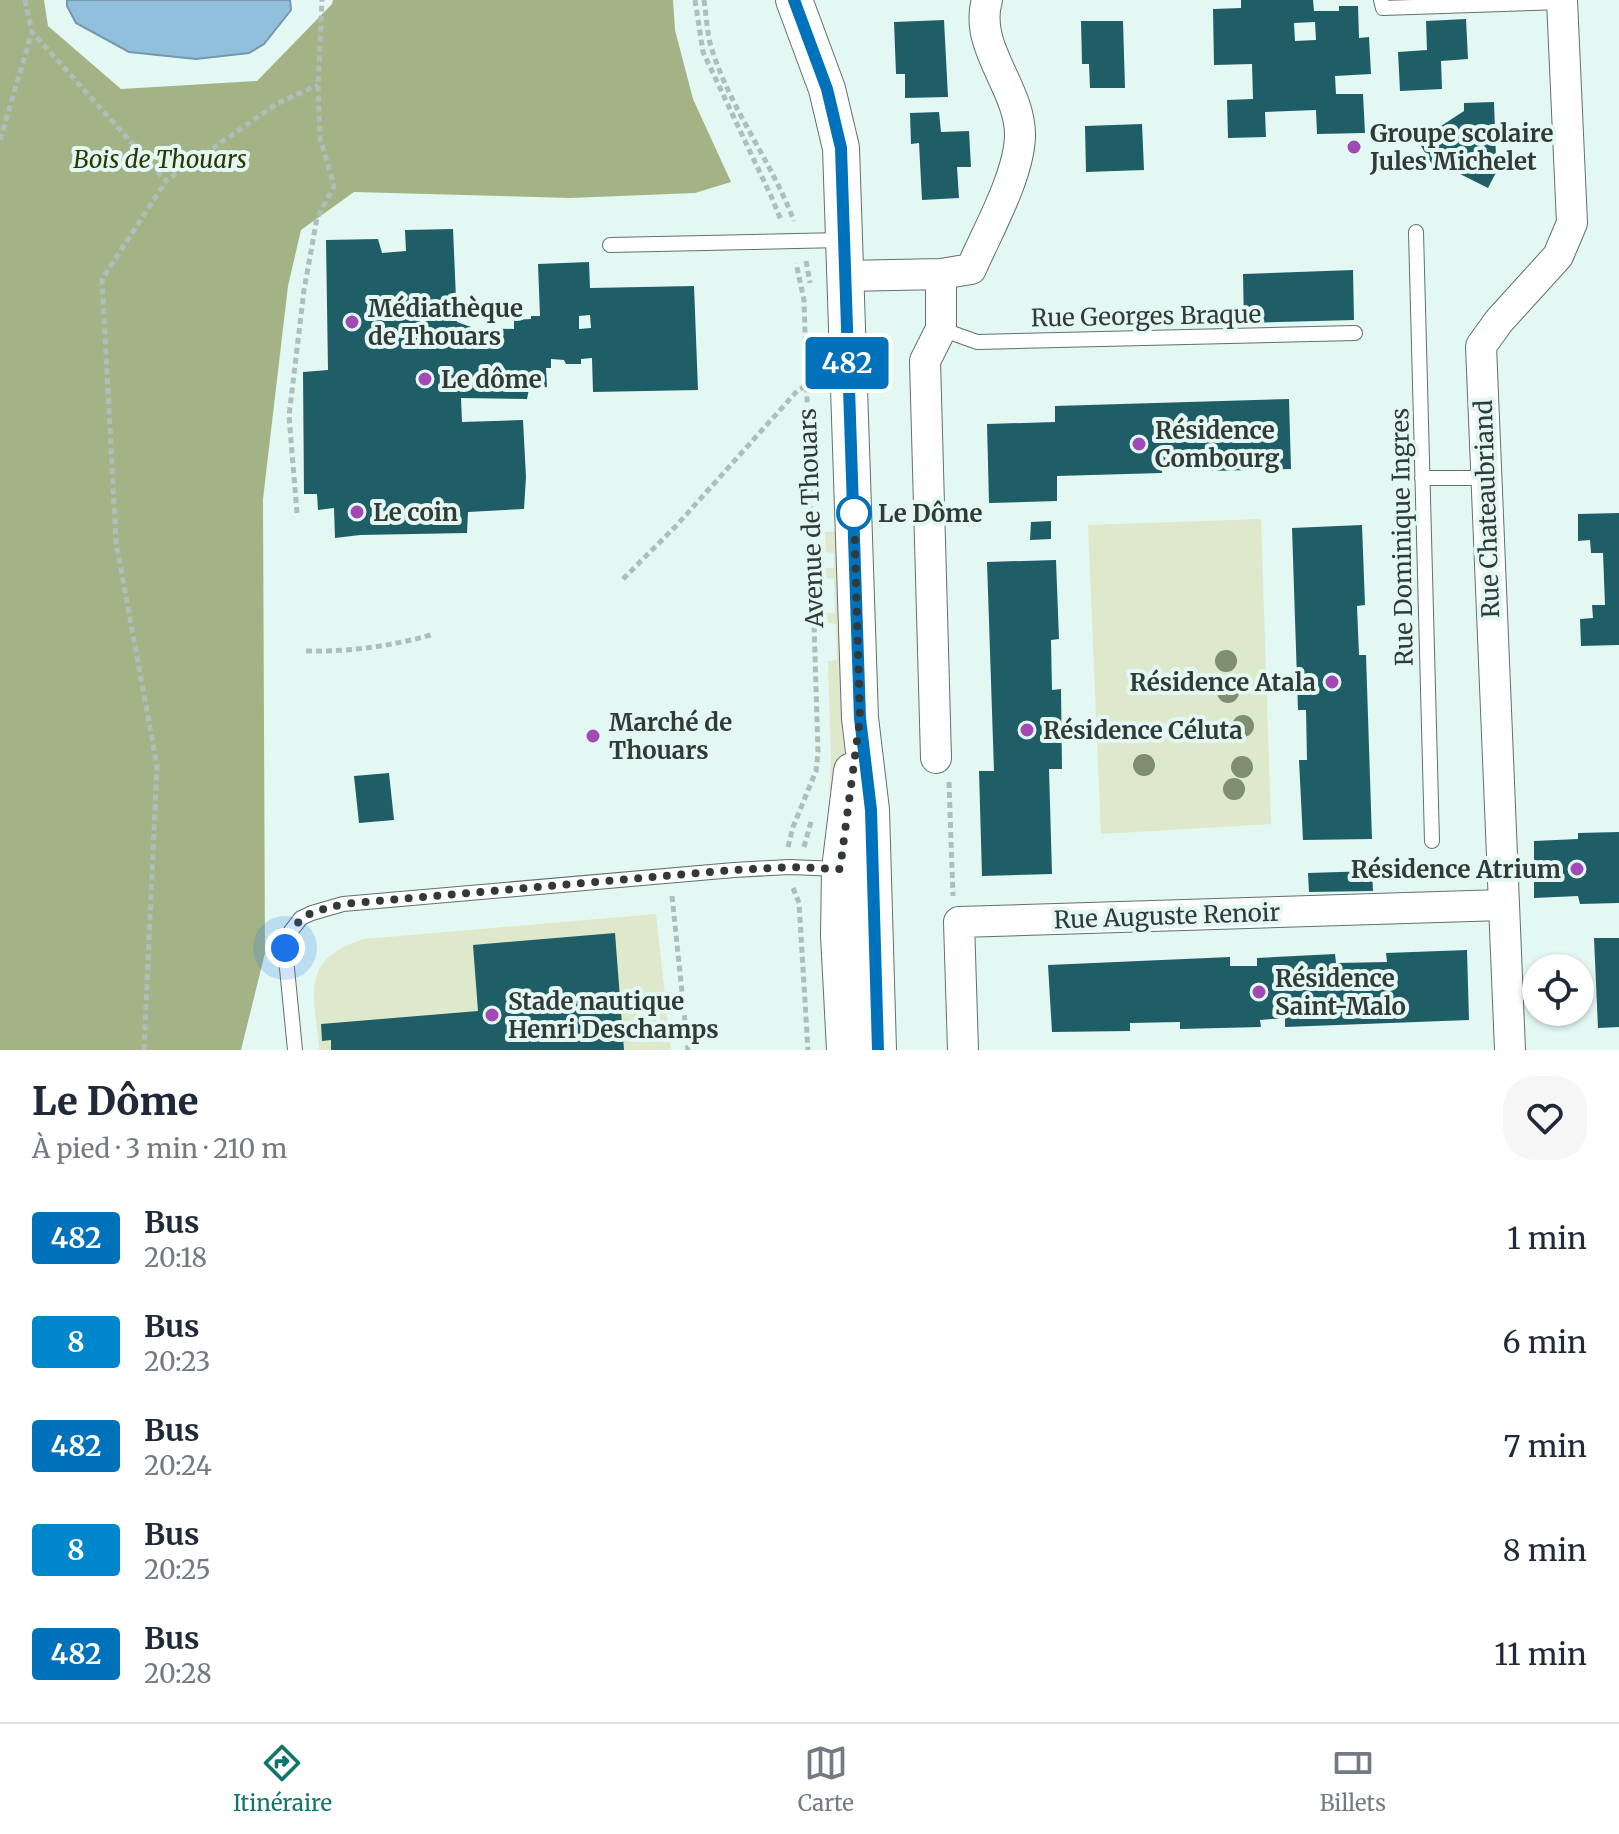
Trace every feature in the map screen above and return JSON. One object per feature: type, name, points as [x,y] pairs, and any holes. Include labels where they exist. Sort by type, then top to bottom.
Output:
[{"type":"street","name":"Avenue de Thouars","points":[[794,0],[827,89],[841,148],[860,718],[856,869],[878,1050]]},
{"type":"street","points":[[845,276],[941,274],[971,269],[1008,184],[1020,135],[1018,115],[986,35],[987,0]]},
{"type":"street","name":"Rue Chateaubriand","points":[[1510,1050],[1481,346],[1499,321],[1558,256],[1572,223],[1562,1]]},
{"type":"street","points":[[936,758],[925,361],[941,329],[941,274]]},
{"type":"street","name":"Avenue de Thouars","points":[[845,1050],[839,935],[856,869]]},
{"type":"street","name":"Rue Auguste Renoir","points":[[959,922],[1503,905]]},
{"type":"street","points":[[959,922],[963,1050]]},
{"type":"lane","points":[[1381,0],[1383,8],[1562,1]]},
{"type":"lane","name":"Rue Dominique Ingres","points":[[1416,232],[1432,841]]},
{"type":"lane","points":[[610,245],[844,240]]},
{"type":"lane","name":"Rue Georges Braque","points":[[941,329],[977,342],[1355,333]]},
{"type":"lane","points":[[1422,478],[1485,478]]},
{"type":"lane","points":[[295,1050],[285,948],[291,931],[301,918],[312,913],[343,904],[670,875],[796,867],[856,869]]},
{"type":"path","points":[[0,140],[32,32],[25,0]]},
{"type":"path","points":[[297,513],[289,416],[304,290],[317,218],[334,186],[320,138],[318,85],[322,0]]},
{"type":"path","name":"Avenue de Thouars","points":[[695,0],[703,52],[795,242],[804,300],[818,752],[816,771],[788,851],[796,867],[791,883],[799,903],[808,1050]]},
{"type":"path","points":[[704,0],[710,41],[727,88],[784,199],[811,287]]},
{"type":"path","points":[[32,32],[166,181]]},
{"type":"path","points":[[144,1050],[157,766],[116,542],[102,279],[166,181],[278,103],[318,85]]},
{"type":"path","points":[[623,579],[676,526],[798,390],[807,385],[817,385]]},
{"type":"path","points":[[306,651],[334,652],[407,642],[434,634]]},
{"type":"path","points":[[936,758],[948,766],[953,917],[959,922]]},
{"type":"path","points":[[799,903],[804,887],[796,867],[813,813]]},
{"type":"path","points":[[670,875],[688,1050]]},
{"type":"green space","name":"Bois de Thouars","points":[[0,0],[44,0],[48,26],[121,89],[257,81],[333,0],[673,0],[675,30],[693,99],[731,182],[695,193],[570,198],[354,192],[301,230],[288,286],[263,499],[265,953],[241,1050],[0,1050]]},
{"type":"green space","points":[[1261,519],[1271,824],[1101,834],[1088,525]]},
{"type":"green space","points":[[839,531],[846,710],[842,794],[829,791],[828,661],[837,660],[836,624],[828,623],[827,613],[835,613],[834,579],[827,578],[826,568],[834,568],[834,553],[826,552],[825,532]]},
{"type":"green space","name":"Stade nautique Henri Deschamps","points":[[656,914],[671,1050],[319,1050],[315,981],[329,957],[364,939]]},
{"type":"water","points":[[67,0],[290,0],[291,10],[264,44],[249,53],[196,59],[129,52],[76,23]]},
{"type":"building","points":[[1241,0],[1313,0],[1314,11],[1339,11],[1339,6],[1358,6],[1359,38],[1369,37],[1371,74],[1335,76],[1336,94],[1363,94],[1365,133],[1317,134],[1316,110],[1265,112],[1266,137],[1228,138],[1227,100],[1253,99],[1252,64],[1214,65],[1213,9],[1241,8]],"holes":[[[1315,22],[1316,40],[1295,41],[1294,23]]]},
{"type":"building","points":[[1466,19],[1468,59],[1441,61],[1442,89],[1400,91],[1398,52],[1427,50],[1426,21]]},
{"type":"building","points":[[944,20],[948,97],[905,98],[905,74],[896,74],[894,22]]},
{"type":"building","points":[[1081,21],[1123,21],[1125,88],[1090,88],[1089,64],[1082,64]]},
{"type":"building","points":[[1494,102],[1496,158],[1502,161],[1488,188],[1438,163],[1433,166],[1418,141],[1464,111],[1464,103]]},
{"type":"building","points":[[939,112],[941,132],[969,131],[971,167],[957,167],[959,198],[922,200],[919,143],[911,144],[910,113]]},
{"type":"building","points":[[1142,124],[1144,170],[1086,172],[1085,126]]},
{"type":"building","name":"Le dôme","points":[[453,229],[457,322],[474,328],[514,329],[514,320],[540,316],[538,264],[589,262],[590,288],[694,286],[698,390],[593,392],[592,358],[581,359],[581,364],[566,364],[564,360],[551,359],[551,368],[546,368],[547,387],[529,389],[527,399],[461,398],[462,422],[523,420],[524,509],[468,512],[467,533],[335,538],[334,508],[318,510],[317,494],[304,494],[303,372],[328,370],[326,240],[378,239],[382,253],[406,251],[405,230]],"holes":[[[590,315],[591,328],[579,329],[579,316]]]},
{"type":"building","points":[[1353,270],[1354,320],[1244,323],[1243,274]]},
{"type":"building","name":"Résidence Combourg","points":[[1289,399],[1291,469],[1212,471],[1212,464],[1162,466],[1162,473],[1057,476],[1057,501],[989,503],[987,424],[1055,422],[1055,406]]},
{"type":"building","points":[[1619,513],[1619,645],[1581,646],[1580,619],[1593,618],[1592,605],[1605,605],[1603,553],[1591,553],[1590,540],[1578,541],[1578,514]]},
{"type":"building","points":[[1051,521],[1051,539],[1030,540],[1031,522]]},
{"type":"building","name":"Résidence Atala","points":[[1362,525],[1365,605],[1357,606],[1359,655],[1366,655],[1372,839],[1303,840],[1299,760],[1307,760],[1306,710],[1298,710],[1292,528]]},
{"type":"building","name":"Résidence Céluta","points":[[1056,560],[1059,639],[1051,640],[1052,690],[1061,689],[1062,769],[1049,769],[1052,874],[982,876],[979,771],[994,771],[987,562]]},
{"type":"building","points":[[389,773],[394,820],[359,823],[354,776]]},
{"type":"building","name":"Résidence Atrium","points":[[1619,832],[1619,903],[1580,904],[1578,896],[1534,898],[1534,841],[1578,839],[1578,833]]},
{"type":"building","points":[[1372,871],[1373,891],[1309,892],[1308,873]]},
{"type":"building","points":[[615,933],[624,1050],[331,1050],[331,1040],[322,1041],[321,1024],[478,1011],[473,945]]},
{"type":"building","points":[[1594,938],[1619,938],[1619,1027],[1598,1028]]},
{"type":"building","name":"Résidence Saint-Malo","points":[[1467,950],[1469,1020],[1285,1027],[1285,1018],[1260,1020],[1261,1027],[1180,1029],[1180,1022],[1130,1023],[1130,1031],[1052,1032],[1048,965],[1230,957],[1230,966],[1257,966],[1257,958],[1335,954],[1336,963],[1387,962],[1386,953]]},
{"type":"bus line","name":"482","points":[[794,0],[827,89],[841,148],[860,718],[871,810],[878,1050]]},
{"type":"place","name":"Groupe scolaire Jules Michelet","points":[[1354,147]]},
{"type":"place","name":"Médiathèque de Thouars","points":[[352,322]]},
{"type":"place","name":"Le dôme","points":[[425,379]]},
{"type":"place","name":"Résidence Combourg","points":[[1139,444]]},
{"type":"place","name":"Le coin","points":[[357,512]]},
{"type":"place","name":"Le Dôme","points":[[854,513]]},
{"type":"place","name":"Résidence Atala","points":[[1332,682]]},
{"type":"place","name":"Résidence Céluta","points":[[1027,730]]},
{"type":"place","name":"Marché de Thouars","points":[[593,736]]},
{"type":"place","name":"Résidence Atrium","points":[[1577,869]]},
{"type":"place","name":"Résidence Saint-Malo","points":[[1259,992]]},
{"type":"place","name":"Stade nautique Henri Deschamps","points":[[492,1015]]},
{"type":"route","points":[[285,948],[291,931],[301,918],[343,904],[734,870],[789,867],[840,869],[860,718],[854,513]]}]
